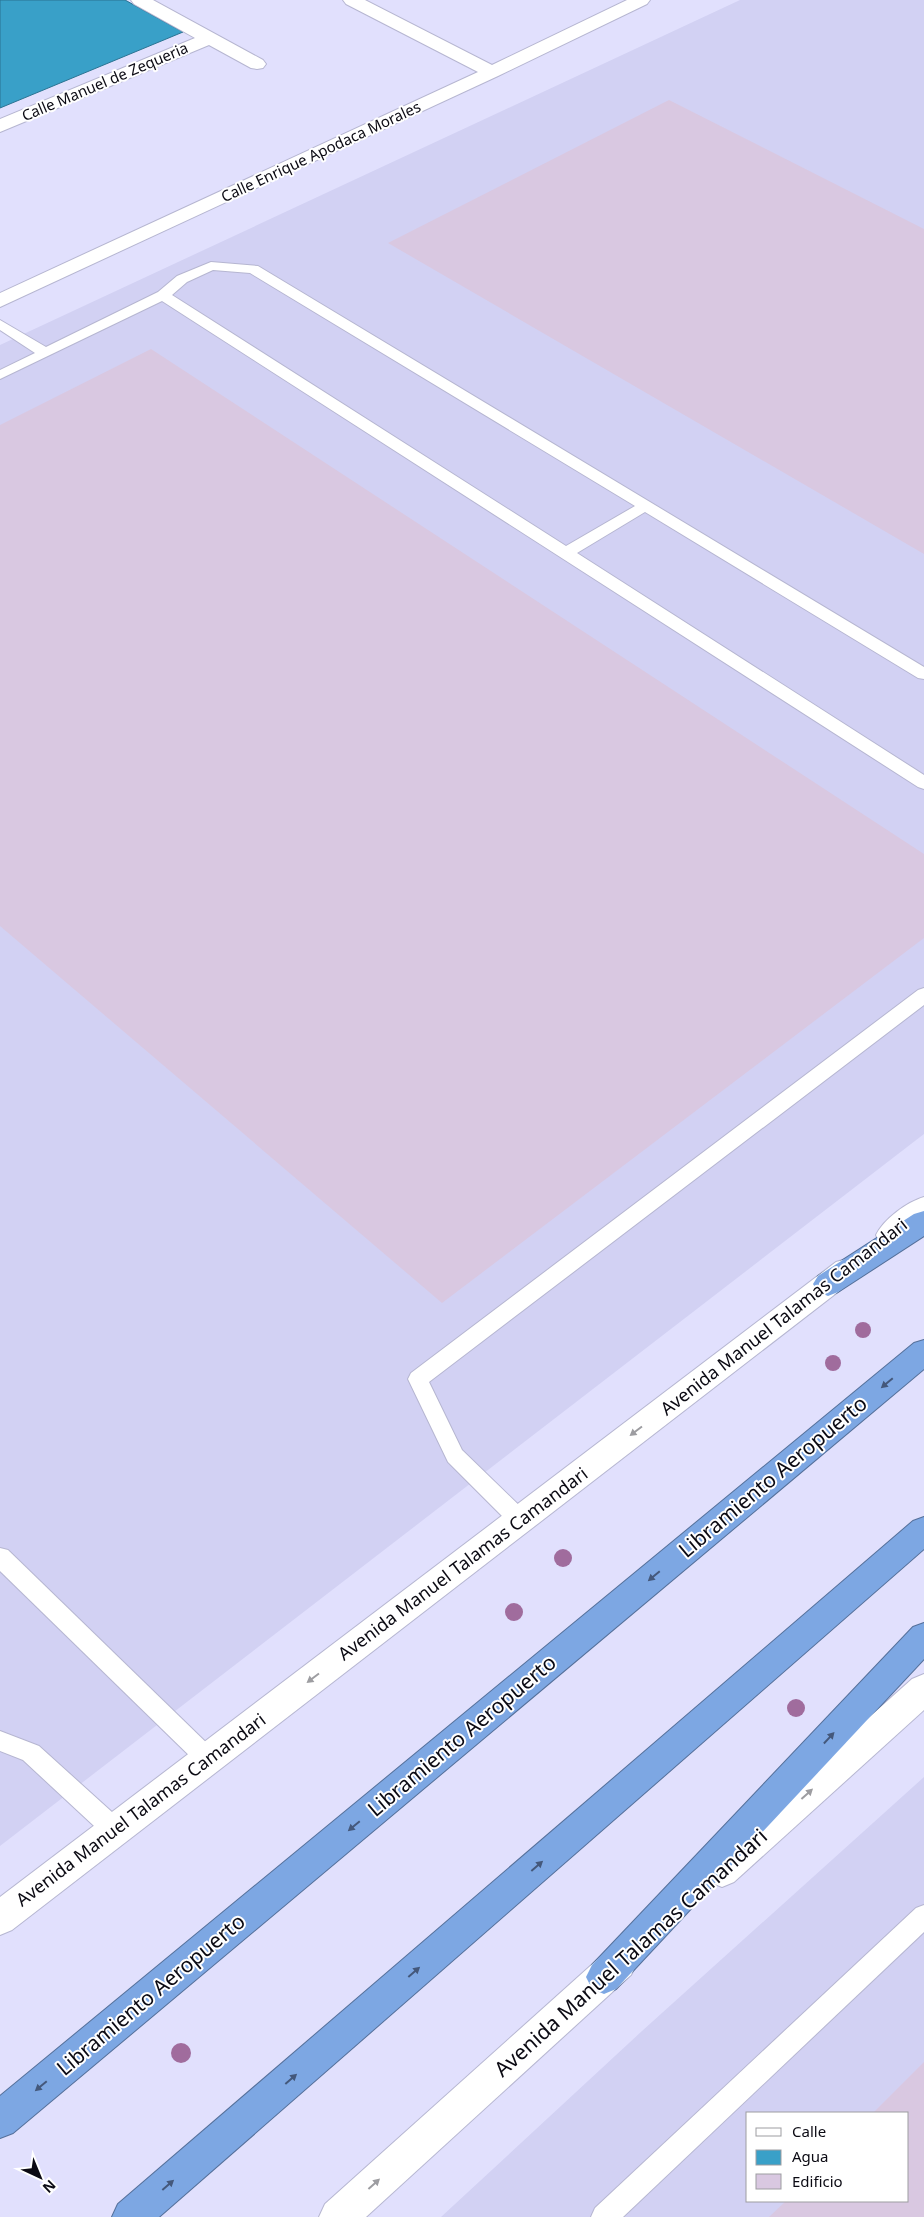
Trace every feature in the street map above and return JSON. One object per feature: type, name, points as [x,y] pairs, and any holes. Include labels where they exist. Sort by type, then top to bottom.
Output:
[{"type":"highway","points":[[828,1284],[924,1222]]},
{"type":"highway","name":"Libramiento Aeropuerto","points":[[0,2120],[924,1352]]},
{"type":"highway","points":[[131,2217],[924,1530]]},
{"type":"highway","points":[[604,1977],[924,1637]]},
{"type":"street","points":[[140,0],[257,64]]},
{"type":"street","points":[[352,0],[492,72]]},
{"type":"street","name":"Calle Enrique Apodaca Morales","points":[[0,301],[492,72],[641,0]]},
{"type":"street","name":"Calle Manuel de Zequeria","points":[[0,126],[210,38]]},
{"type":"street","name":"Avenida Manuel Talamas Camandari","points":[[0,1918],[828,1284],[924,1208]]},
{"type":"street","name":"Avenida Manuel Talamas Camandari","points":[[338,2217],[924,1689]]},
{"type":"lane","points":[[0,375],[163,296],[182,279],[211,266],[253,269],[924,674]]},
{"type":"lane","points":[[163,296],[924,783]]},
{"type":"lane","points":[[0,324],[45,353]]},
{"type":"lane","points":[[566,553],[645,506]]},
{"type":"lane","points":[[520,1520],[455,1456],[418,1379],[924,995]]},
{"type":"lane","points":[[0,1557],[208,1759]]},
{"type":"lane","points":[[0,1741],[31,1753],[116,1830]]},
{"type":"lane","points":[[604,2217],[924,1916]]},
{"type":"shaded area","points":[[740,0],[924,0],[924,1134],[0,1846],[0,345]]},
{"type":"shaded area","points":[[924,1777],[924,2217],[441,2217],[642,2031]]},
{"type":"water","points":[[0,0],[125,0],[183,32],[0,108]]},
{"type":"building","points":[[669,100],[924,229],[924,554],[388,243]]},
{"type":"building","points":[[151,349],[924,854],[924,938],[442,1303],[0,926],[0,425]]},
{"type":"building","points":[[924,2062],[924,2217],[769,2217],[785,2202],[909,2202],[909,2112],[874,2112]]}]
